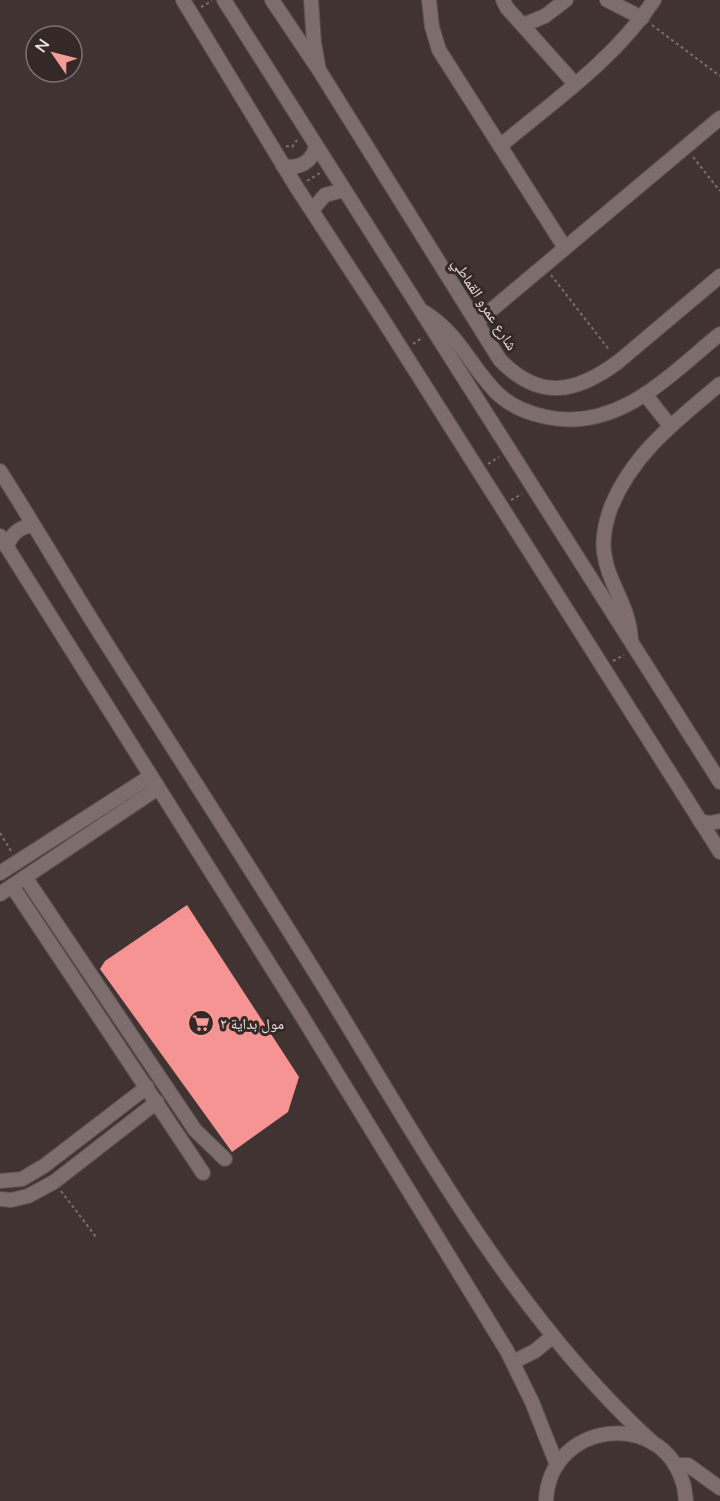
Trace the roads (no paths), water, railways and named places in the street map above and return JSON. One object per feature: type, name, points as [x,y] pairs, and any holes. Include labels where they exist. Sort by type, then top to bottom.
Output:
[{"type":"street","points":[[183,0],[297,188],[404,351],[720,852]]},
{"type":"street","name":"شارع عمرو القماطي","points":[[272,0],[319,70],[500,360],[513,373],[529,383],[547,388],[566,388],[601,375],[720,276]]},
{"type":"street","name":"شارع عمرو القماطي","points":[[311,0],[314,43],[319,70]]},
{"type":"street","points":[[429,0],[432,27],[439,50],[565,248]]},
{"type":"street","points":[[503,0],[507,8],[575,84]]},
{"type":"street","points":[[523,25],[545,16],[566,0]]},
{"type":"street","points":[[606,0],[642,18]]},
{"type":"street","points":[[500,146],[610,53],[642,18],[654,0]]},
{"type":"street","points":[[214,1],[316,146],[720,782]]},
{"type":"street","points":[[477,322],[720,118]]},
{"type":"street","points":[[284,166],[302,165],[312,157],[316,146]]},
{"type":"street","points":[[312,210],[325,195],[344,190]]},
{"type":"street","points":[[420,310],[446,327],[495,391],[522,409],[539,416],[575,420],[611,414],[645,394],[720,334]]},
{"type":"street","points":[[633,645],[627,611],[606,564],[604,530],[614,501],[628,474],[646,450],[670,426],[720,384]]},
{"type":"street","points":[[645,394],[670,426]]},
{"type":"street","points":[[2,480],[33,525],[451,1193],[500,1266],[553,1336],[611,1402],[666,1453],[675,1465],[683,1483],[686,1501]]},
{"type":"street","points":[[33,525],[19,529],[9,540],[3,542],[306,1023],[513,1362],[557,1465]]},
{"type":"street","points":[[0,873],[90,815],[154,782]]},
{"type":"street","points":[[0,894],[99,828],[154,782]]},
{"type":"street","points":[[90,815],[99,828]]},
{"type":"street","points":[[700,821],[710,823],[720,821]]},
{"type":"street","points":[[25,877],[195,1130],[225,1159]]},
{"type":"street","points":[[12,886],[203,1173]]},
{"type":"street","points":[[0,1181],[21,1179],[44,1166],[147,1086]]},
{"type":"street","points":[[0,1199],[11,1200],[28,1196],[54,1182],[157,1102]]},
{"type":"street","points":[[173,1126],[186,1117]]},
{"type":"street","points":[[513,1362],[535,1351],[553,1336]]},
{"type":"street","points":[[546,1501],[549,1481],[557,1465],[571,1448],[590,1437],[611,1432],[633,1434],[653,1443]]},
{"type":"street","points":[[675,1465],[688,1465],[720,1488]]},
{"type":"place","name":"مول بداية ۲","points":[[201,1023]]}]
